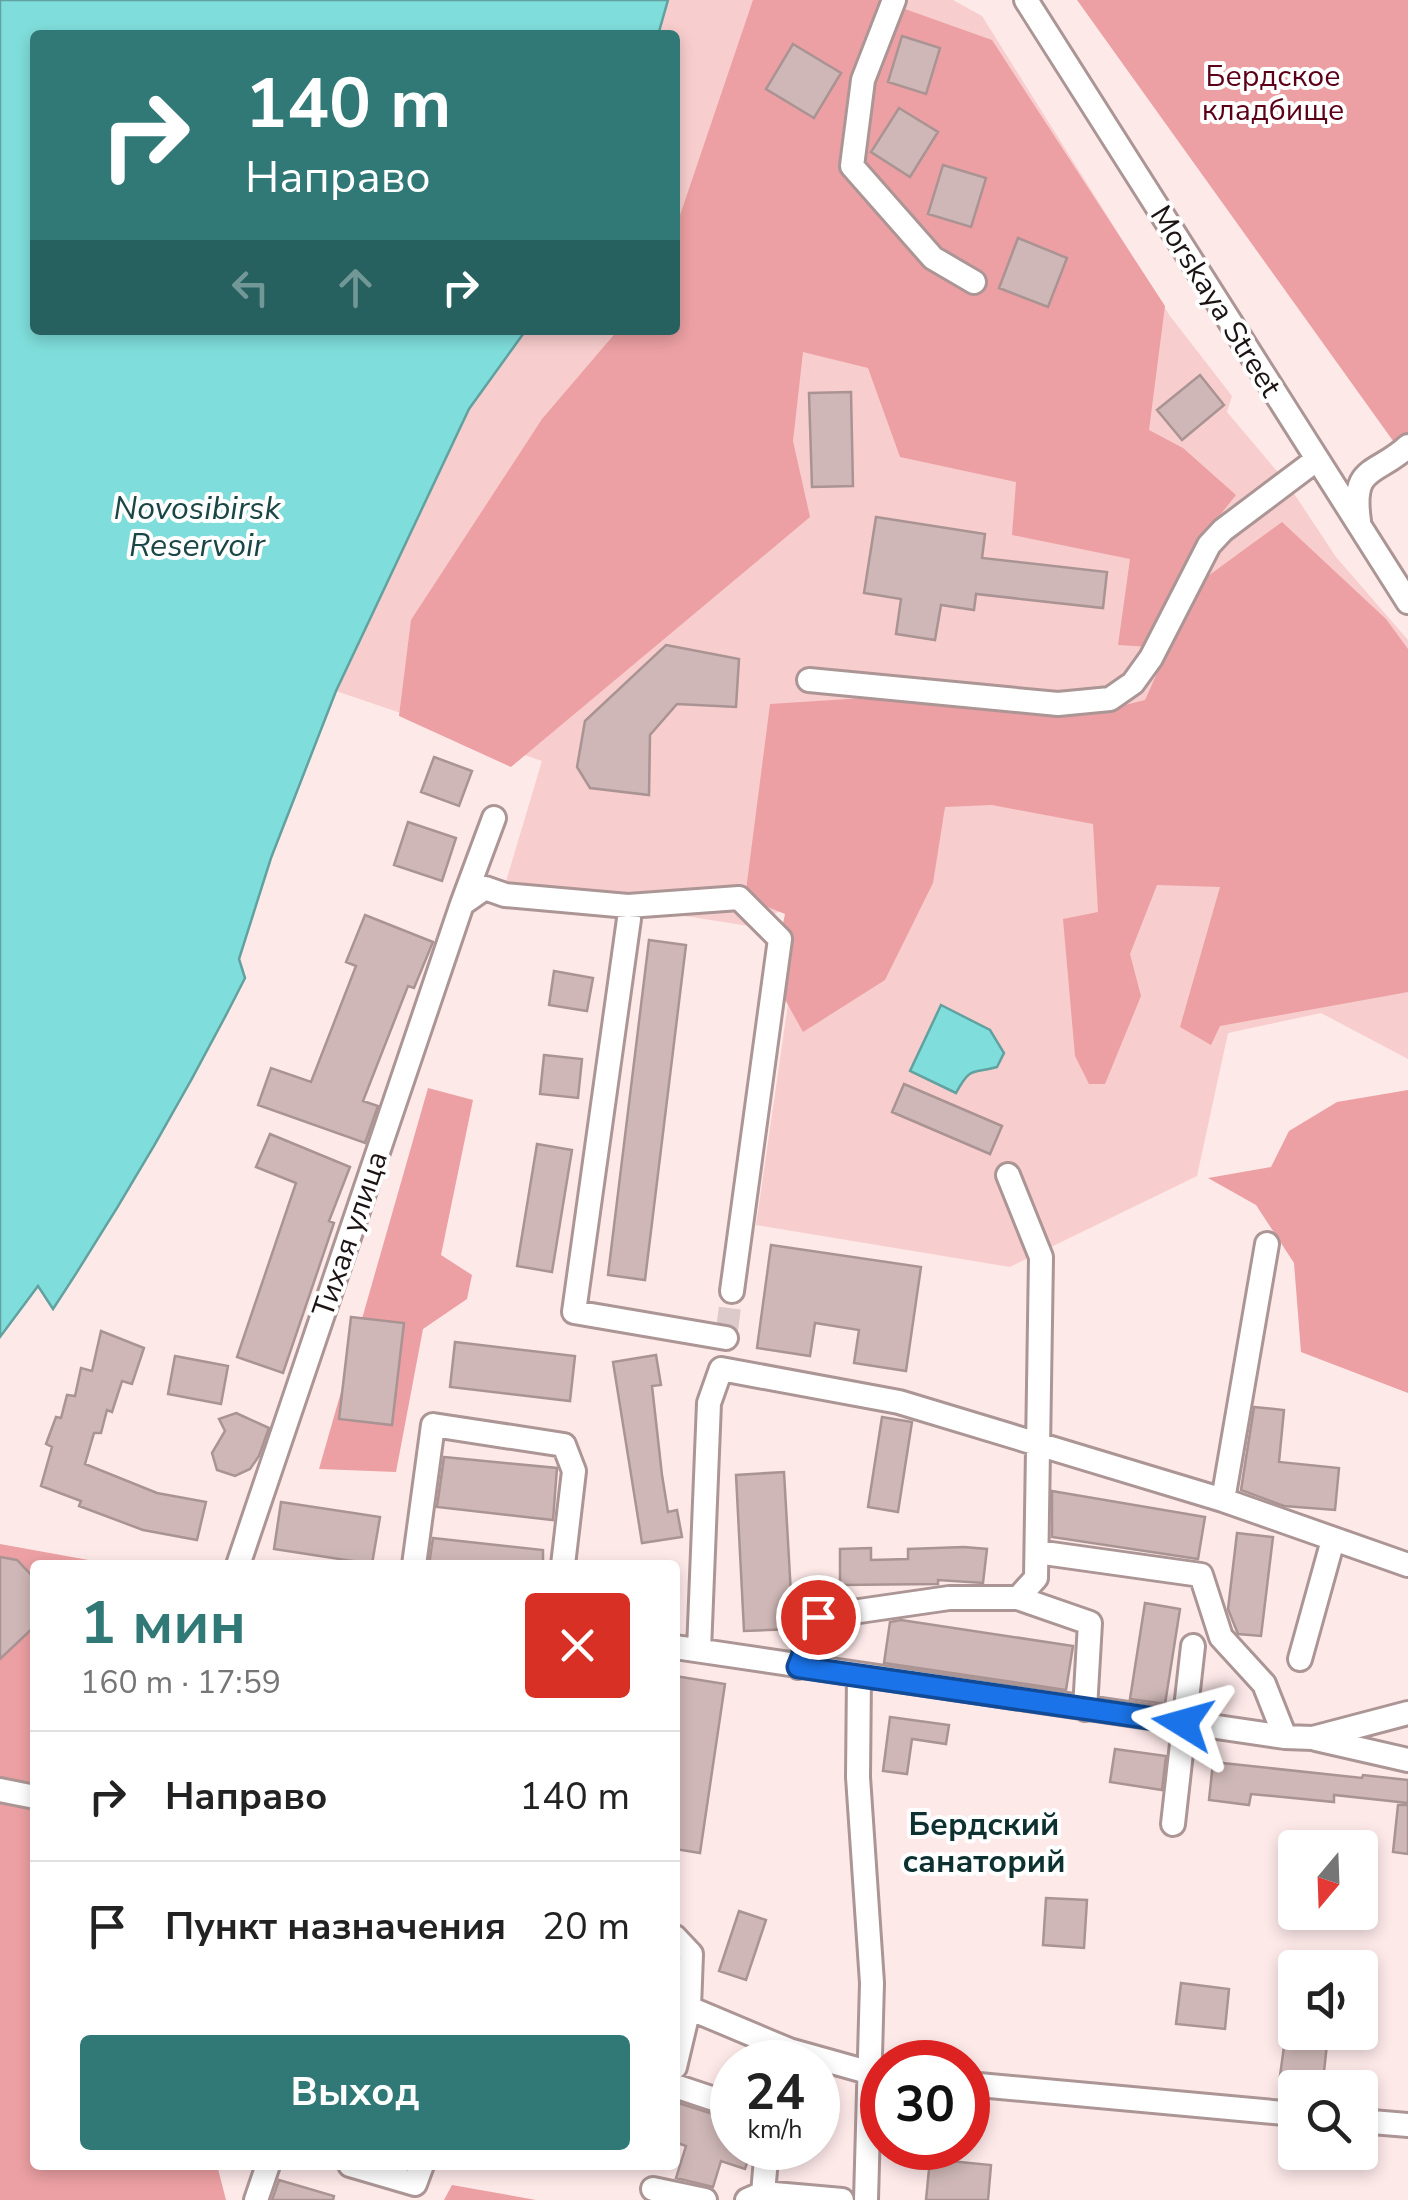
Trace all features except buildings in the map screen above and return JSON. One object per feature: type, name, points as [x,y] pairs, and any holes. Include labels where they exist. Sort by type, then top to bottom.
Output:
[{"type":"street","points":[[894,0],[863,80],[852,166],[933,258],[974,282]]},
{"type":"street","name":"Morskaya Street","points":[[1026,0],[1408,602]]},
{"type":"street","points":[[1360,529],[1355,494],[1369,470],[1408,446]]},
{"type":"street","points":[[809,680],[1058,704],[1110,698],[1134,684],[1151,658],[1209,545],[1223,530],[1316,460]]},
{"type":"street","name":"Тихая улица","points":[[240,1560],[494,818]]},
{"type":"street","points":[[462,904],[485,888],[505,894],[628,906],[739,898],[780,938],[732,1291]]},
{"type":"street","points":[[629,919],[574,1312],[726,1334],[722,1369],[709,1402],[699,1650]]},
{"type":"street","points":[[1008,1174],[1040,1257],[1036,1578],[1018,1598]]},
{"type":"street","points":[[1224,1500],[1267,1244]]},
{"type":"street","points":[[722,1369],[899,1402],[1224,1500],[1408,1565]]},
{"type":"street","points":[[415,1560],[433,1425],[564,1445],[574,1471],[564,1560]]},
{"type":"street","points":[[1300,1660],[1332,1540]]},
{"type":"street","points":[[1037,1552],[1200,1575],[1221,1638],[1264,1684],[1285,1737]]},
{"type":"street","points":[[798,1667],[818,1617],[949,1598],[1018,1598],[1090,1623],[1085,1710]]},
{"type":"street","points":[[1173,1824],[1193,1646]]},
{"type":"street","points":[[680,1647],[1085,1710],[1313,1738],[1408,1760]]},
{"type":"street","points":[[860,1676],[858,1777],[875,2040]]},
{"type":"street","points":[[1313,1738],[1408,1713]]},
{"type":"street","points":[[0,1790],[30,1797]]},
{"type":"street","points":[[680,1942],[692,1954],[689,2008],[680,2046]]},
{"type":"street","points":[[689,2008],[754,2040]]},
{"type":"street","points":[[990,2086],[1278,2112]]},
{"type":"street","points":[[680,2088],[710,2097]]},
{"type":"street","points":[[1378,2122],[1408,2125]]},
{"type":"street","points":[[256,2200],[266,2170]]},
{"type":"street","points":[[367,2170],[415,2184],[420,2170]]},
{"type":"street","points":[[762,2170],[755,2196],[842,2200]]},
{"type":"street","points":[[866,2200],[869,2170]]},
{"type":"street","points":[[653,2189],[705,2200]]},
{"type":"shaded area","points":[[668,0],[953,0],[982,16],[1170,316],[1232,396],[1227,412],[1287,483],[1336,557],[1408,640],[1408,1059],[1321,1013],[1228,1033],[1197,1176],[1010,1267],[756,1225],[803,900],[749,926],[504,888],[542,761],[336,691],[469,409],[522,335],[680,335],[680,30],[659,30]]},
{"type":"green space","points":[[753,0],[894,0],[905,9],[992,40],[1165,306],[1149,430],[1183,448],[1236,495],[1190,553],[1150,647],[1118,645],[1130,559],[1012,535],[1016,482],[900,457],[868,368],[803,352],[793,441],[810,517],[511,767],[399,716],[411,620],[542,419],[614,335],[680,335],[680,215]]},
{"type":"green space","name":"Бердское кладбище","points":[[1077,0],[1408,0],[1408,441],[1401,452]]},
{"type":"green space","points":[[1282,522],[1386,619],[1408,649],[1408,992],[1220,1026],[1211,1045],[1180,1027],[1220,887],[1157,885],[1130,954],[1141,996],[1105,1084],[1089,1084],[1075,1056],[1063,919],[1098,912],[1093,824],[992,805],[945,807],[933,883],[885,980],[803,1032],[772,976],[785,914],[745,898],[770,704],[864,698],[1097,712],[1145,700],[1197,584]]},
{"type":"green space","points":[[428,1088],[473,1100],[441,1255],[472,1275],[467,1299],[423,1329],[396,1472],[319,1469]]},
{"type":"green space","points":[[1408,1090],[1408,1393],[1301,1352],[1294,1263],[1256,1205],[1208,1178],[1271,1167],[1289,1131],[1337,1102]]},
{"type":"green space","points":[[0,1544],[88,1560],[30,1560],[30,2170],[218,2170],[226,2200],[0,2200]]},
{"type":"green space","points":[[452,2185],[536,2200],[444,2200]]},
{"type":"water","name":"Novosibirsk Reservoir","points":[[0,0],[668,0],[659,30],[30,30],[30,335],[522,335],[469,409],[336,691],[271,858],[239,959],[245,978],[223,1021],[154,1146],[53,1309],[38,1286],[0,1337]]},
{"type":"water","points":[[941,1005],[990,1030],[1004,1053],[997,1067],[969,1074],[956,1093],[910,1071]]},
{"type":"tunnel","points":[[727,1330],[732,1291]]},
{"type":"district","name":"Бердский санаторий","points":[[984,1842]]},
{"type":"route","points":[[818,1617],[798,1667],[1183,1723]]}]
